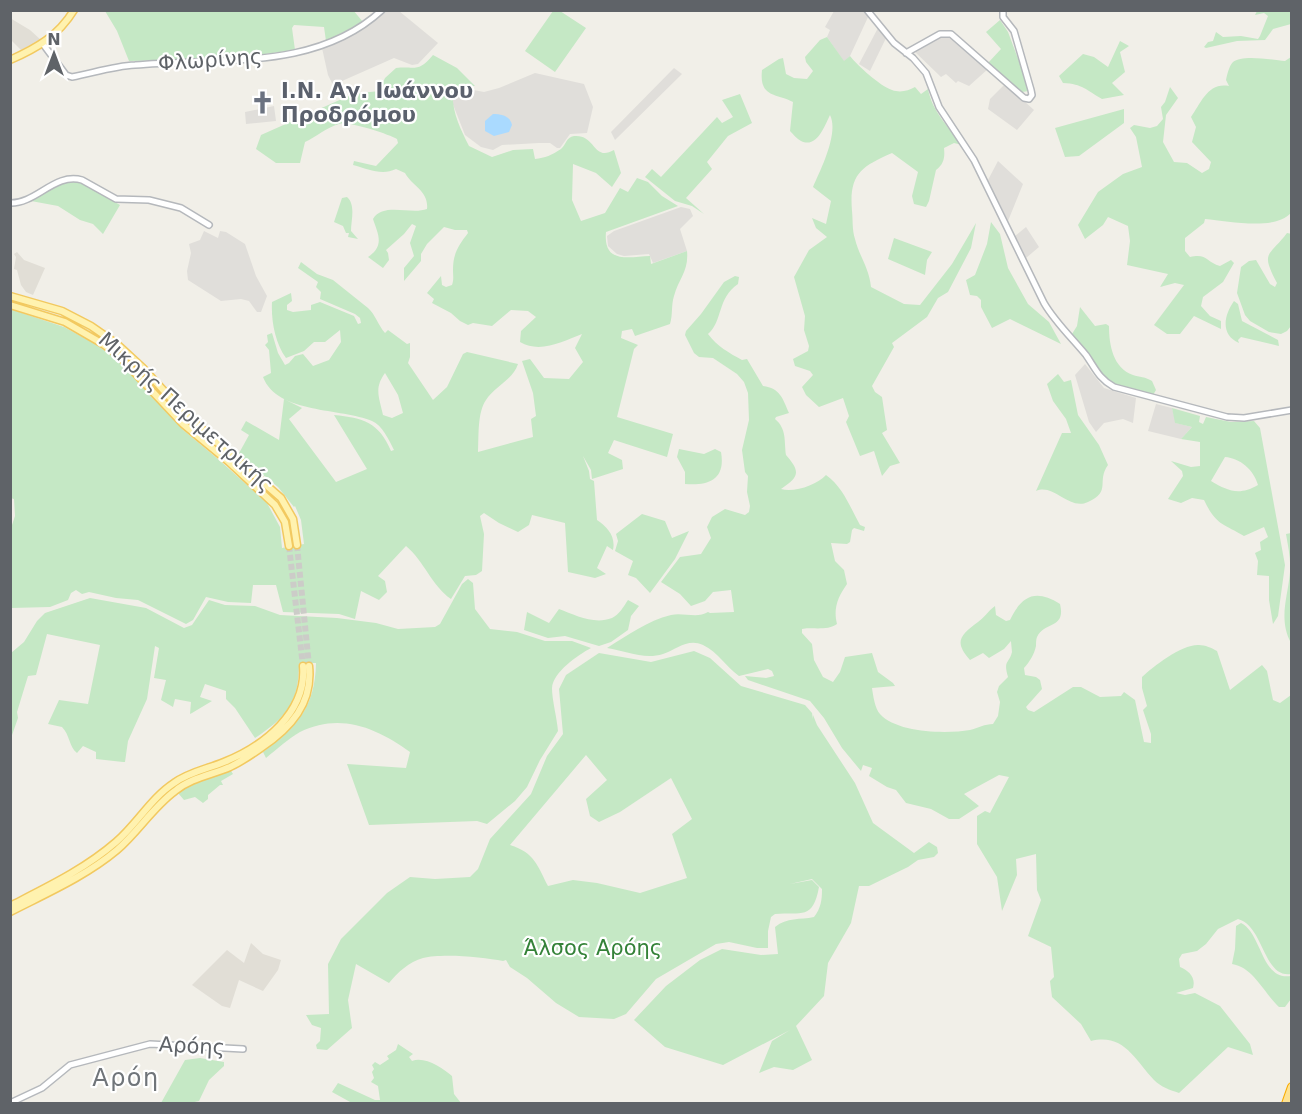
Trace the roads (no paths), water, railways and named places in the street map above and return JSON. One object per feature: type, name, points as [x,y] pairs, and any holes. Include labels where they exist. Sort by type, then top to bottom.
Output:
[{"type":"highway","points":[[1286,1104],[1292,1087]]},
{"type":"main road","points":[[10,60],[43,44],[57,33],[74,10]]},
{"type":"main road","name":"Μικρής Περιμετρικής","points":[[10,296],[62,311],[91,326],[117,344],[188,417],[279,496],[293,519],[297,545]]},
{"type":"main road","name":"Μικρής Περιμετρικής","points":[[10,305],[65,322],[116,354],[183,424],[272,502],[285,522],[289,546]]},
{"type":"main road","points":[[10,906],[62,879],[101,855],[128,831],[173,783],[188,774],[233,758],[276,728],[288,716],[298,700],[306,666],[310,684],[305,701],[296,718],[278,736],[237,763],[183,785],[166,799],[132,836],[103,861],[76,878],[10,912]]},
{"type":"street","name":"Φλωρίνης","points":[[43,44],[66,75],[72,77],[133,65],[233,61],[320,47],[371,20],[382,10]]},
{"type":"street","points":[[867,10],[894,43],[913,58],[926,73],[939,107],[974,160],[1044,303],[1101,378],[1114,387],[1227,417],[1244,418],[1292,410]]},
{"type":"street","points":[[906,53],[940,34],[951,34],[1026,99],[1029,99],[1032,95],[1031,90],[1015,33],[1003,17],[1003,10]]},
{"type":"street","points":[[10,203],[20,203],[52,185],[75,178],[116,199],[149,200],[181,208],[208,225]]},
{"type":"street","name":"Αρόης","points":[[10,1103],[42,1088],[69,1066],[150,1044],[243,1049]]},
{"type":"water","points":[[493,114],[509,119],[512,125],[509,132],[494,136],[485,131],[485,121]]},
{"type":"tunnel","points":[[297,545],[309,666]]},
{"type":"tunnel","points":[[289,546],[303,666]]},
{"type":"place","name":"Ι.Ν. Αγ. Ιωάννου Προδρόμου","points":[[263,103]]},
{"type":"district","name":"Αρόη","points":[[126,1078]]},
{"type":"park label","name":"Άλσος Αρόης","points":[[593,948]]}]
